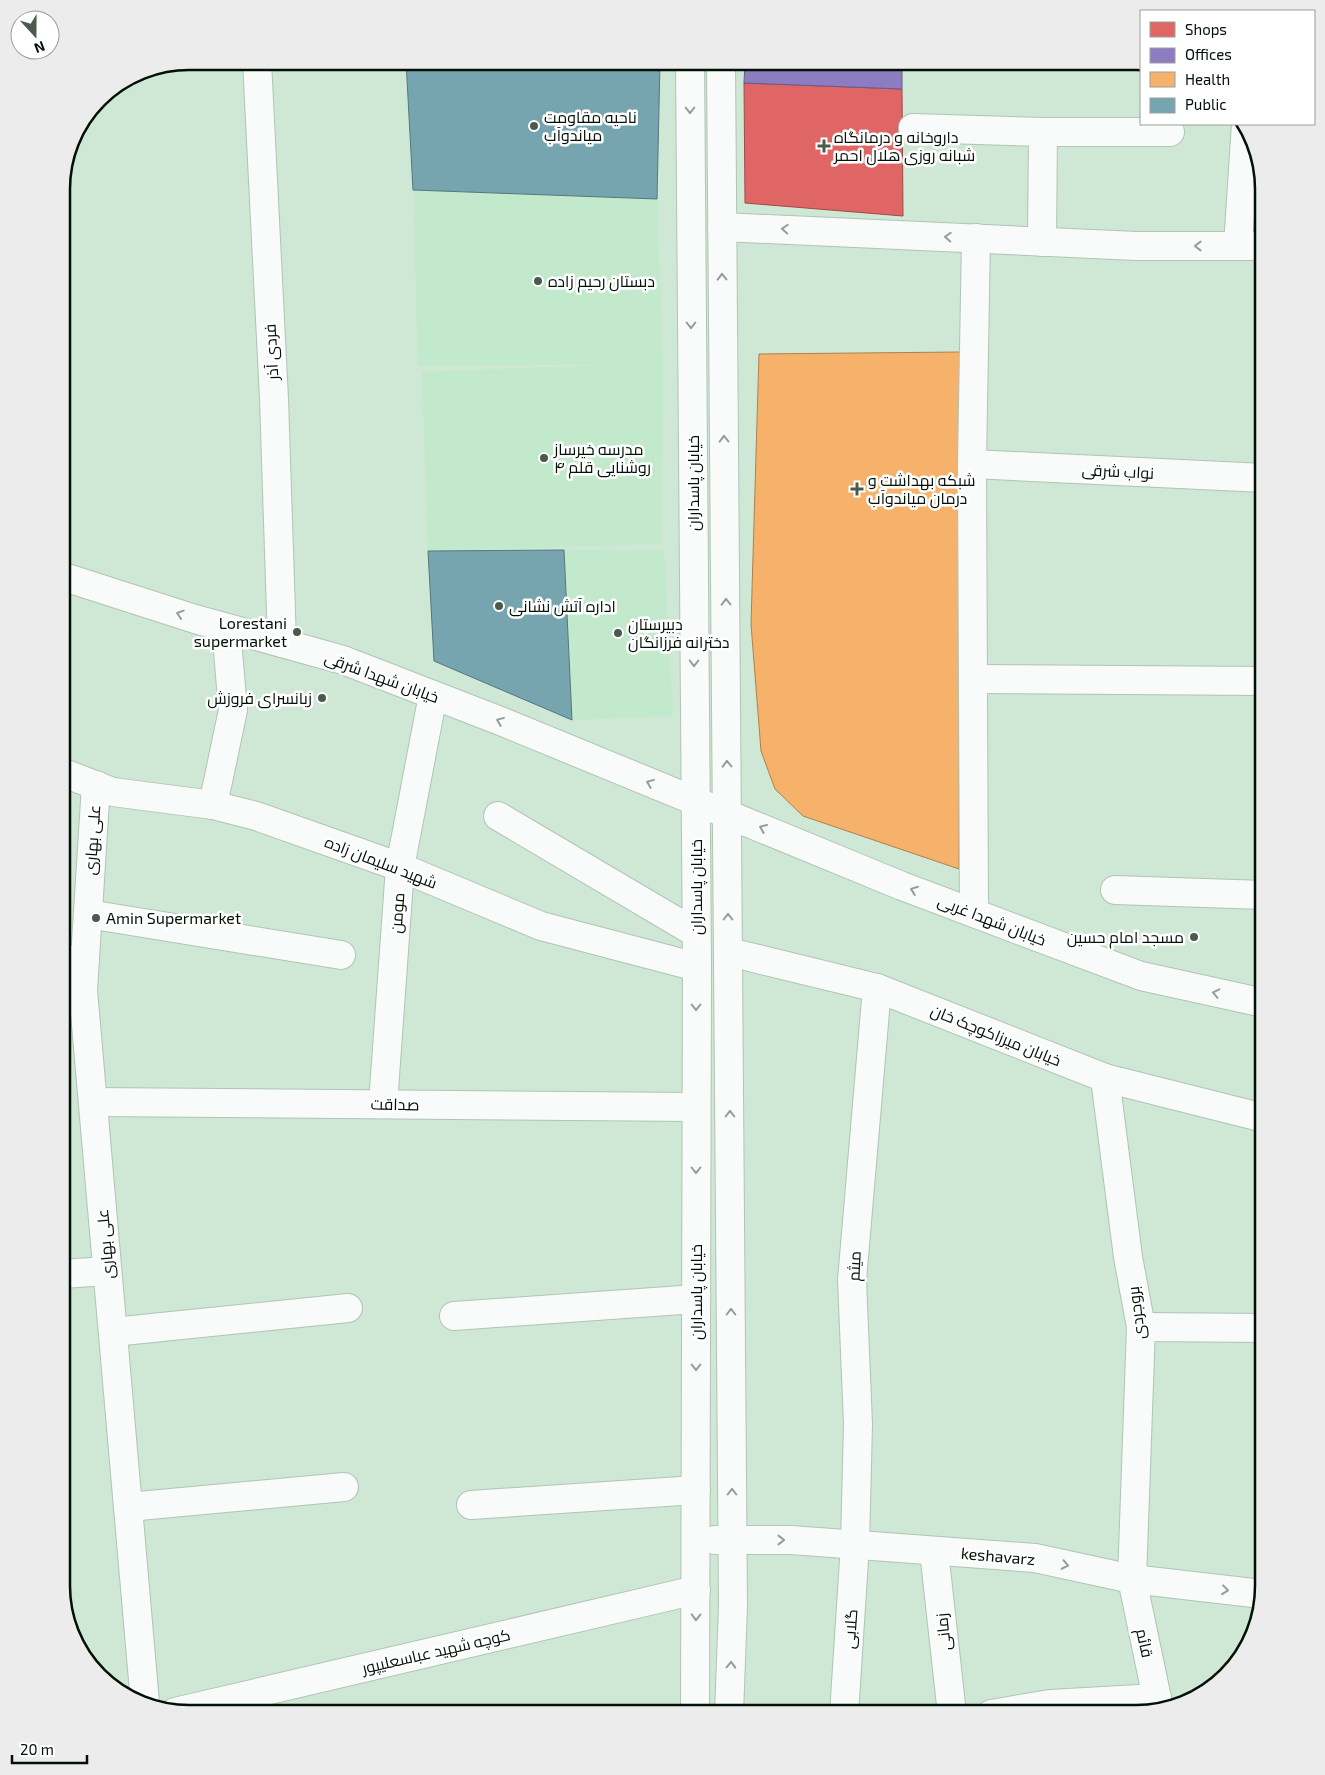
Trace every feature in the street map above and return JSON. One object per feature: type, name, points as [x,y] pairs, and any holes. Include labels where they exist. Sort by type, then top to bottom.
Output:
[{"type":"street","name":"فردی آذر","points":[[257,70],[274,400],[282,643]]},
{"type":"street","name":"خیابان پاسداران","points":[[690,70],[696,933],[695,1705]]},
{"type":"street","name":"خیابان پاسداران","points":[[721,70],[732,1540]]},
{"type":"street","points":[[913,128],[1043,132],[1170,132]]},
{"type":"street","points":[[1042,242],[1043,132]]},
{"type":"street","points":[[722,226],[1136,246],[1251,246],[1247,145]]},
{"type":"street","points":[[974,913],[972,464],[976,238]]},
{"type":"street","name":"نواب شرقی","points":[[972,464],[1255,478]]},
{"type":"street","name":"خیابان شهدا شرقی","points":[[70,579],[226,628],[343,660],[728,813]]},
{"type":"street","points":[[213,805],[233,710],[226,628]]},
{"type":"street","points":[[972,679],[1255,681]]},
{"type":"street","name":"مومن","points":[[383,1104],[400,867],[433,695]]},
{"type":"street","name":"شهید سلیمان زاده","points":[[70,775],[113,792],[213,805],[256,816],[400,867],[540,926],[696,967]]},
{"type":"street","name":"علی بهاری","points":[[96,785],[88,914],[73,960],[83,990],[144,1697]]},
{"type":"street","name":"خیابان شهدا غربی","points":[[728,813],[902,886],[1141,976],[1255,1001]]},
{"type":"street","points":[[498,816],[696,933]]},
{"type":"street","points":[[1115,890],[1255,895]]},
{"type":"street","points":[[88,914],[340,955]]},
{"type":"street","name":"خیابان میرزاکوچک خان","points":[[728,952],[877,988],[1105,1078],[1255,1116]]},
{"type":"street","name":"میثم","points":[[855,1545],[858,1424],[852,1280],[877,988]]},
{"type":"street","name":"بروجردی","points":[[1105,1078],[1128,1257],[1141,1326],[1132,1579]]},
{"type":"street","name":"صداقت","points":[[93,1102],[696,1107]]},
{"type":"street","points":[[70,1273],[107,1271]]},
{"type":"street","points":[[454,1316],[696,1300]]},
{"type":"street","points":[[113,1332],[348,1308]]},
{"type":"street","points":[[1141,1326],[1255,1328]]},
{"type":"street","points":[[128,1507],[344,1487]]},
{"type":"street","points":[[471,1505],[696,1490]]},
{"type":"street","name":"keshavarz","points":[[696,1540],[791,1540],[1035,1558],[1132,1579],[1255,1593]]},
{"type":"street","points":[[729,1705],[733,1606],[732,1540]]},
{"type":"street","name":"گلابی","points":[[845,1705],[855,1545]]},
{"type":"street","name":"زمانی","points":[[934,1551],[951,1705]]},
{"type":"street","name":"قائم","points":[[1132,1579],[1158,1703]]},
{"type":"street","name":"کوچه شهید عباسعلیپور","points":[[205,1705],[696,1590]]},
{"type":"street","points":[[1122,1705],[1158,1703]]},
{"type":"shaded area","points":[[413,190],[657,199],[663,363],[662,544],[428,551],[422,372],[629,364],[418,366]]},
{"type":"shaded area","name":"دبیرستان دخترانه فرزانگان","points":[[564,550],[664,550],[673,716],[572,720]]},
{"type":"building: Shops","name":"داروخانه و درمانگاه شبانه روزی هلال احمر","points":[[744,83],[902,89],[903,216],[745,203]]},
{"type":"building: Offices","points":[[745,70],[902,70],[902,89],[744,83]]},
{"type":"building: Health","name":"شبکه بهداشت و درمان میاندوآب","points":[[960,352],[959,869],[803,816],[775,789],[761,751],[751,624],[759,354]]},
{"type":"building: Public","name":"ناحیه مقاومت میاندوآب","points":[[406,70],[660,70],[657,199],[413,190]]},
{"type":"building: Public","name":"اداره آتش نشانی","points":[[564,550],[572,720],[434,661],[428,551]]},
{"type":"place","name":"ناحیه مقاومت میاندوآب","points":[[534,126]]},
{"type":"place","name":"داروخانه و درمانگاه شبانه روزی هلال احمر","points":[[824,146]]},
{"type":"place","name":"دبستان رحیم زاده","points":[[538,281]]},
{"type":"place","name":"مدرسه خیرساز روشنایی قلم ۴","points":[[544,458]]},
{"type":"place","name":"شبکه بهداشت و درمان میاندوآب","points":[[857,489]]},
{"type":"place","name":"اداره آتش نشانی","points":[[499,606]]},
{"type":"place","name":"Lorestani supermarket","points":[[297,632]]},
{"type":"place","name":"دبیرستان دخترانه فرزانگان","points":[[618,633]]},
{"type":"place","name":"زبانسرای فروزش","points":[[322,698]]},
{"type":"place","name":"Amin Supermarket","points":[[96,918]]},
{"type":"place","name":"مسجد امام حسین","points":[[1194,937]]}]
